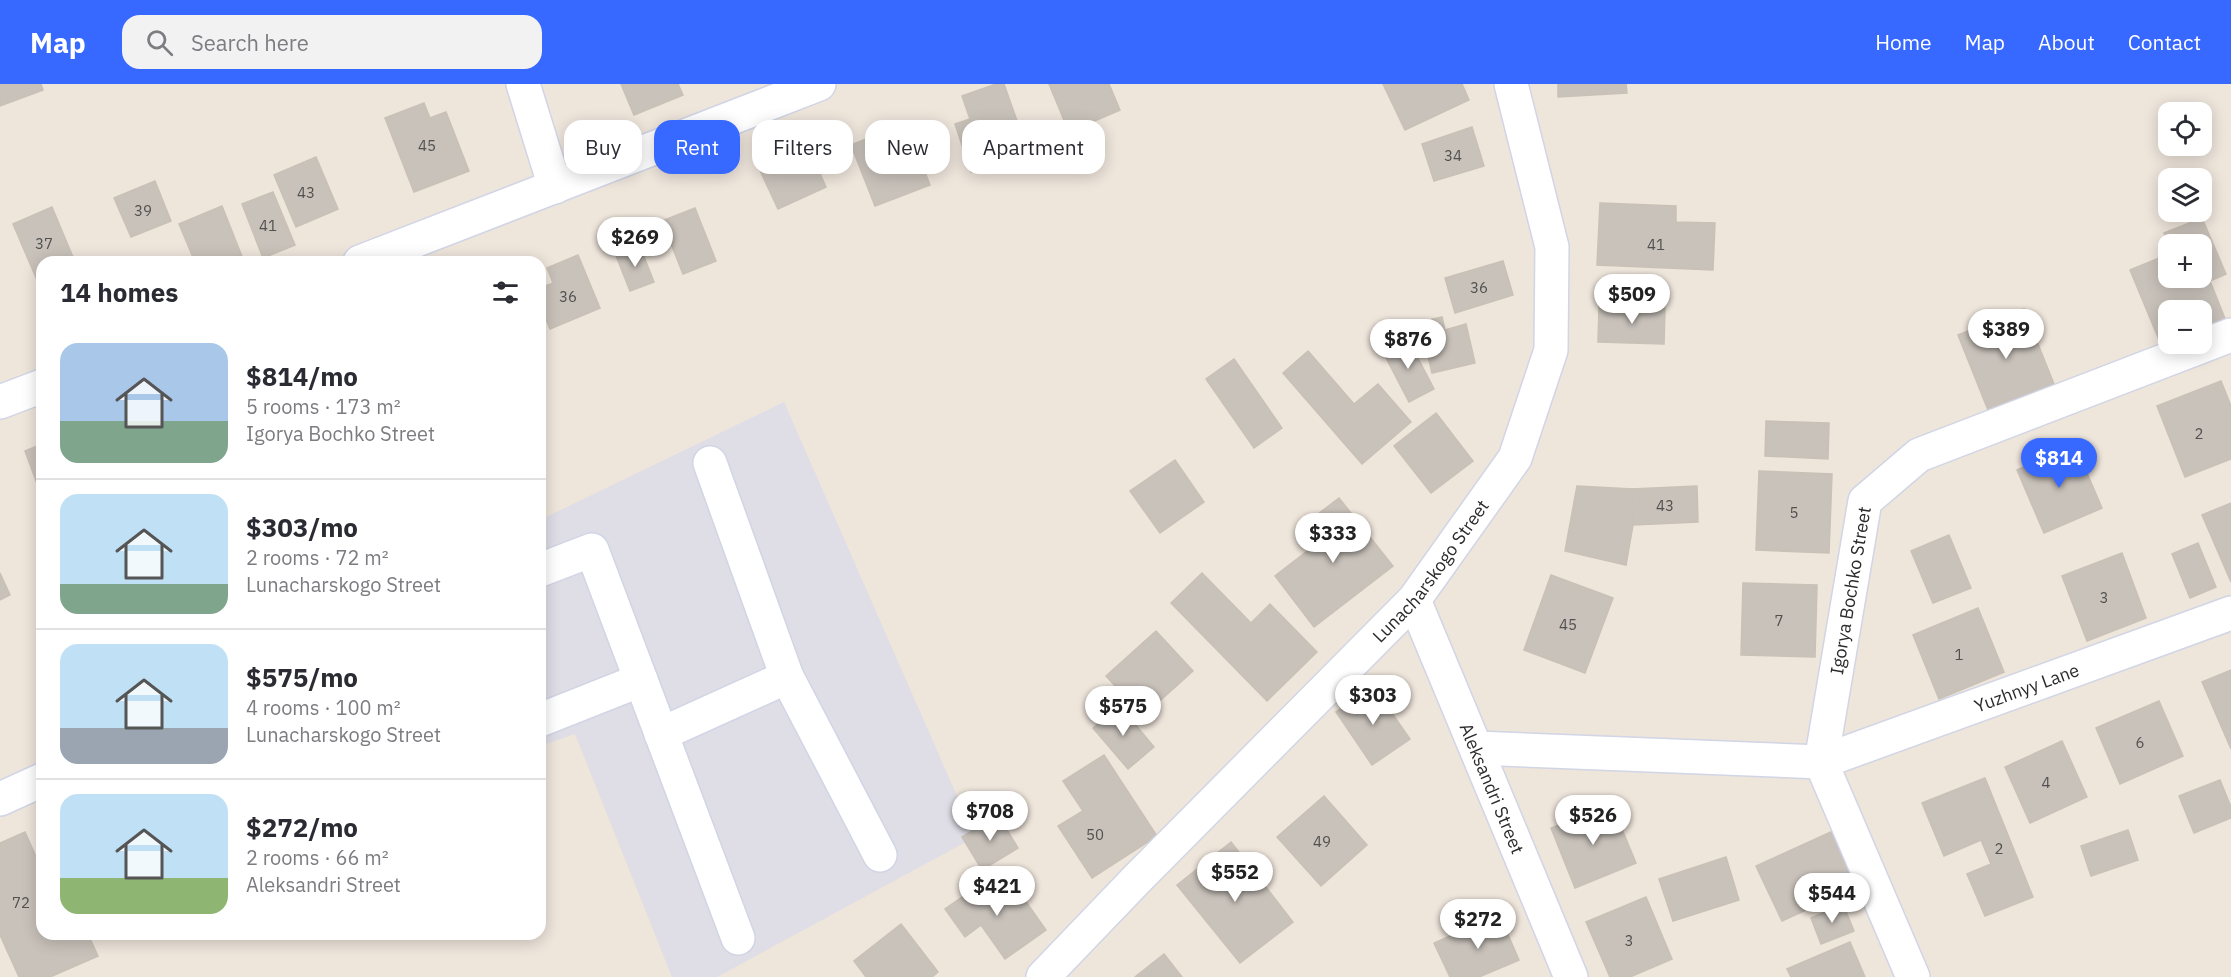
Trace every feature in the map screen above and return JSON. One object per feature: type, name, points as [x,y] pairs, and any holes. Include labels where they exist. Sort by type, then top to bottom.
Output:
[{"type":"street","points":[[523,84],[555,187]]},
{"type":"street","points":[[376,256],[819,84]]},
{"type":"street","name":"Lunacharskogo Street","points":[[1043,977],[1414,600],[1515,458],[1551,350],[1552,247],[1511,84]]},
{"type":"street","name":"Igorya Bochko Street","points":[[1821,762],[1865,501],[1920,455],[2231,335]]},
{"type":"street","points":[[0,402],[36,388]]},
{"type":"street","points":[[710,463],[787,677],[880,855]]},
{"type":"street","points":[[546,568],[592,550],[738,938]]},
{"type":"street","name":"Aleksandri Street","points":[[1414,600],[1571,977]]},
{"type":"street","name":"Yuzhnyy Lane","points":[[1821,762],[2231,613]]},
{"type":"street","points":[[661,734],[787,677]]},
{"type":"street","points":[[546,718],[641,680]]},
{"type":"street","points":[[1476,748],[1821,762],[1913,977]]},
{"type":"street","points":[[0,799],[36,783]]},
{"type":"shaded area","points":[[784,402],[975,837],[717,977],[672,977],[575,734],[546,744],[546,517]]},
{"type":"building","points":[[0,84],[41,84],[43,90],[0,106]]},
{"type":"building","points":[[621,84],[678,84],[683,95],[634,115]]},
{"type":"building","points":[[996,84],[1004,84],[1017,120],[967,120],[970,119],[962,96]]},
{"type":"building","points":[[1049,84],[1109,84],[1120,110],[1097,120],[1064,120]]},
{"type":"building","points":[[1383,84],[1462,84],[1469,100],[1405,130]]},
{"type":"building","points":[[1558,84],[1626,84],[1627,93],[1558,97]]},
{"type":"building","points":[[424,103],[430,118],[446,112],[469,171],[414,192],[385,118]]},
{"type":"building","points":[[962,122],[962,145],[955,124]]},
{"type":"building","points":[[1472,127],[1484,166],[1434,181],[1422,144]]},
{"type":"building","points":[[865,139],[865,174],[926,174],[930,185],[875,206],[853,150],[853,144]]},
{"type":"building","points":[[316,157],[338,209],[296,227],[274,175]]},
{"type":"building","points":[[762,174],[820,174],[826,187],[778,209]]},
{"type":"building","points":[[155,181],[171,221],[131,237],[114,198]]},
{"type":"building","points":[[273,192],[295,245],[268,256],[262,256],[242,204]]},
{"type":"building","points":[[1600,203],[1676,206],[1676,222],[1715,223],[1713,270],[1597,265]]},
{"type":"building","points":[[222,206],[242,256],[192,256],[179,224]]},
{"type":"building","points":[[52,207],[72,256],[36,256],[36,278],[13,224]]},
{"type":"building","points":[[695,208],[716,261],[683,274],[662,221]]},
{"type":"building","points":[[2192,222],[2204,222],[2209,234],[2164,234]]},
{"type":"building","points":[[2212,241],[2226,274],[2212,280]]},
{"type":"building","points":[[639,244],[654,282],[630,291],[615,253]]},
{"type":"building","points":[[578,255],[600,308],[550,329],[546,319],[546,286],[553,283],[547,268]]},
{"type":"building","points":[[2158,259],[2158,288],[2212,288],[2212,286],[2226,321],[2212,327],[2212,300],[2158,300],[2158,337],[2130,270]]},
{"type":"building","points":[[1503,261],[1513,295],[1455,313],[1445,278]]},
{"type":"building","points":[[1599,307],[1665,308],[1664,344],[1598,342]]},
{"type":"building","points":[[2024,309],[2054,384],[1988,410],[1958,335]]},
{"type":"building","points":[[1442,317],[1445,330],[1466,324],[1475,363],[1432,373],[1420,322]]},
{"type":"building","points":[[1408,339],[1434,389],[1409,402],[1383,352]]},
{"type":"building","points":[[1308,351],[1354,404],[1378,384],[1411,422],[1362,464],[1283,373]]},
{"type":"building","points":[[1234,359],[1282,428],[1254,448],[1206,379]]},
{"type":"building","points":[[2221,381],[2231,406],[2231,459],[2185,477],[2157,406]]},
{"type":"building","points":[[1436,413],[1473,461],[1431,493],[1394,446]]},
{"type":"building","points":[[1766,421],[1829,423],[1828,459],[1765,456]]},
{"type":"building","points":[[2075,445],[2102,508],[2044,533],[2017,470]]},
{"type":"building","points":[[36,446],[36,481],[25,451]]},
{"type":"building","points":[[1175,460],[1204,502],[1160,533],[1130,491]]},
{"type":"building","points":[[1759,471],[1832,474],[1829,553],[1756,550]]},
{"type":"building","points":[[1577,486],[1632,489],[1633,525],[1626,565],[1565,551]]},
{"type":"building","points":[[1697,486],[1698,522],[1633,525],[1632,489]]},
{"type":"building","points":[[1339,498],[1393,566],[1314,627],[1275,576],[1319,542],[1305,524]]},
{"type":"building","points":[[2231,503],[2231,582],[2202,515]]},
{"type":"building","points":[[1949,535],[1971,588],[1933,603],[1911,551]]},
{"type":"building","points":[[2198,543],[2216,587],[2190,598],[2172,554]]},
{"type":"building","points":[[2122,553],[2146,618],[2087,641],[2062,576]]},
{"type":"building","points":[[0,573],[10,595],[0,600]]},
{"type":"building","points":[[1202,573],[1251,623],[1270,604],[1317,652],[1267,701],[1171,603]]},
{"type":"building","points":[[1551,575],[1613,598],[1585,673],[1524,650]]},
{"type":"building","points":[[1743,583],[1817,585],[1815,657],[1741,655]]},
{"type":"building","points":[[1978,608],[2004,672],[1939,699],[1913,635]]},
{"type":"building","points":[[1156,631],[1193,671],[1143,716],[1106,676]]},
{"type":"building","points":[[2231,670],[2231,749],[2202,682]]},
{"type":"building","points":[[1373,686],[1410,739],[1372,765],[1336,712]]},
{"type":"building","points":[[2159,701],[2183,756],[2120,784],[2096,728]]},
{"type":"building","points":[[1119,705],[1154,747],[1128,769],[1093,728]]},
{"type":"building","points":[[2062,741],[2087,797],[2030,823],[2005,767]]},
{"type":"building","points":[[1104,755],[1157,836],[1092,878],[1058,826],[1083,811],[1063,781]]},
{"type":"building","points":[[1985,778],[2033,897],[1985,916],[1967,874],[1991,864],[1981,840],[1944,856],[1922,803]]},
{"type":"building","points":[[2220,780],[2231,807],[2231,818],[2194,833],[2179,796]]},
{"type":"building","points":[[1324,796],[1367,845],[1321,886],[1277,837]]},
{"type":"building","points":[[1612,805],[1636,863],[1575,888],[1551,828]]},
{"type":"building","points":[[998,815],[1018,848],[982,870],[962,837]]},
{"type":"building","points":[[2128,830],[2138,860],[2091,876],[2081,846]]},
{"type":"building","points":[[1833,831],[1859,886],[1782,921],[1756,866]]},
{"type":"building","points":[[25,832],[36,857],[36,940],[91,940],[98,956],[50,977],[19,977],[0,935],[0,843]]},
{"type":"building","points":[[1231,842],[1293,922],[1240,963],[1177,885]]},
{"type":"building","points":[[1726,857],[1739,900],[1673,921],[1659,879]]},
{"type":"building","points":[[985,881],[994,894],[1012,882],[1046,930],[1005,959],[981,925],[965,937],[945,909]]},
{"type":"building","points":[[1646,897],[1672,959],[1630,977],[1610,977],[1586,922]]},
{"type":"building","points":[[1843,904],[1854,931],[1821,944],[1811,918]]},
{"type":"building","points":[[1499,914],[1519,960],[1479,977],[1450,977],[1434,943]]},
{"type":"building","points":[[901,924],[938,972],[932,977],[866,977],[854,961]]},
{"type":"building","points":[[1850,942],[1865,977],[1791,977],[1787,969]]},
{"type":"building","points":[[1164,954],[1182,977],[1135,977]]}]
